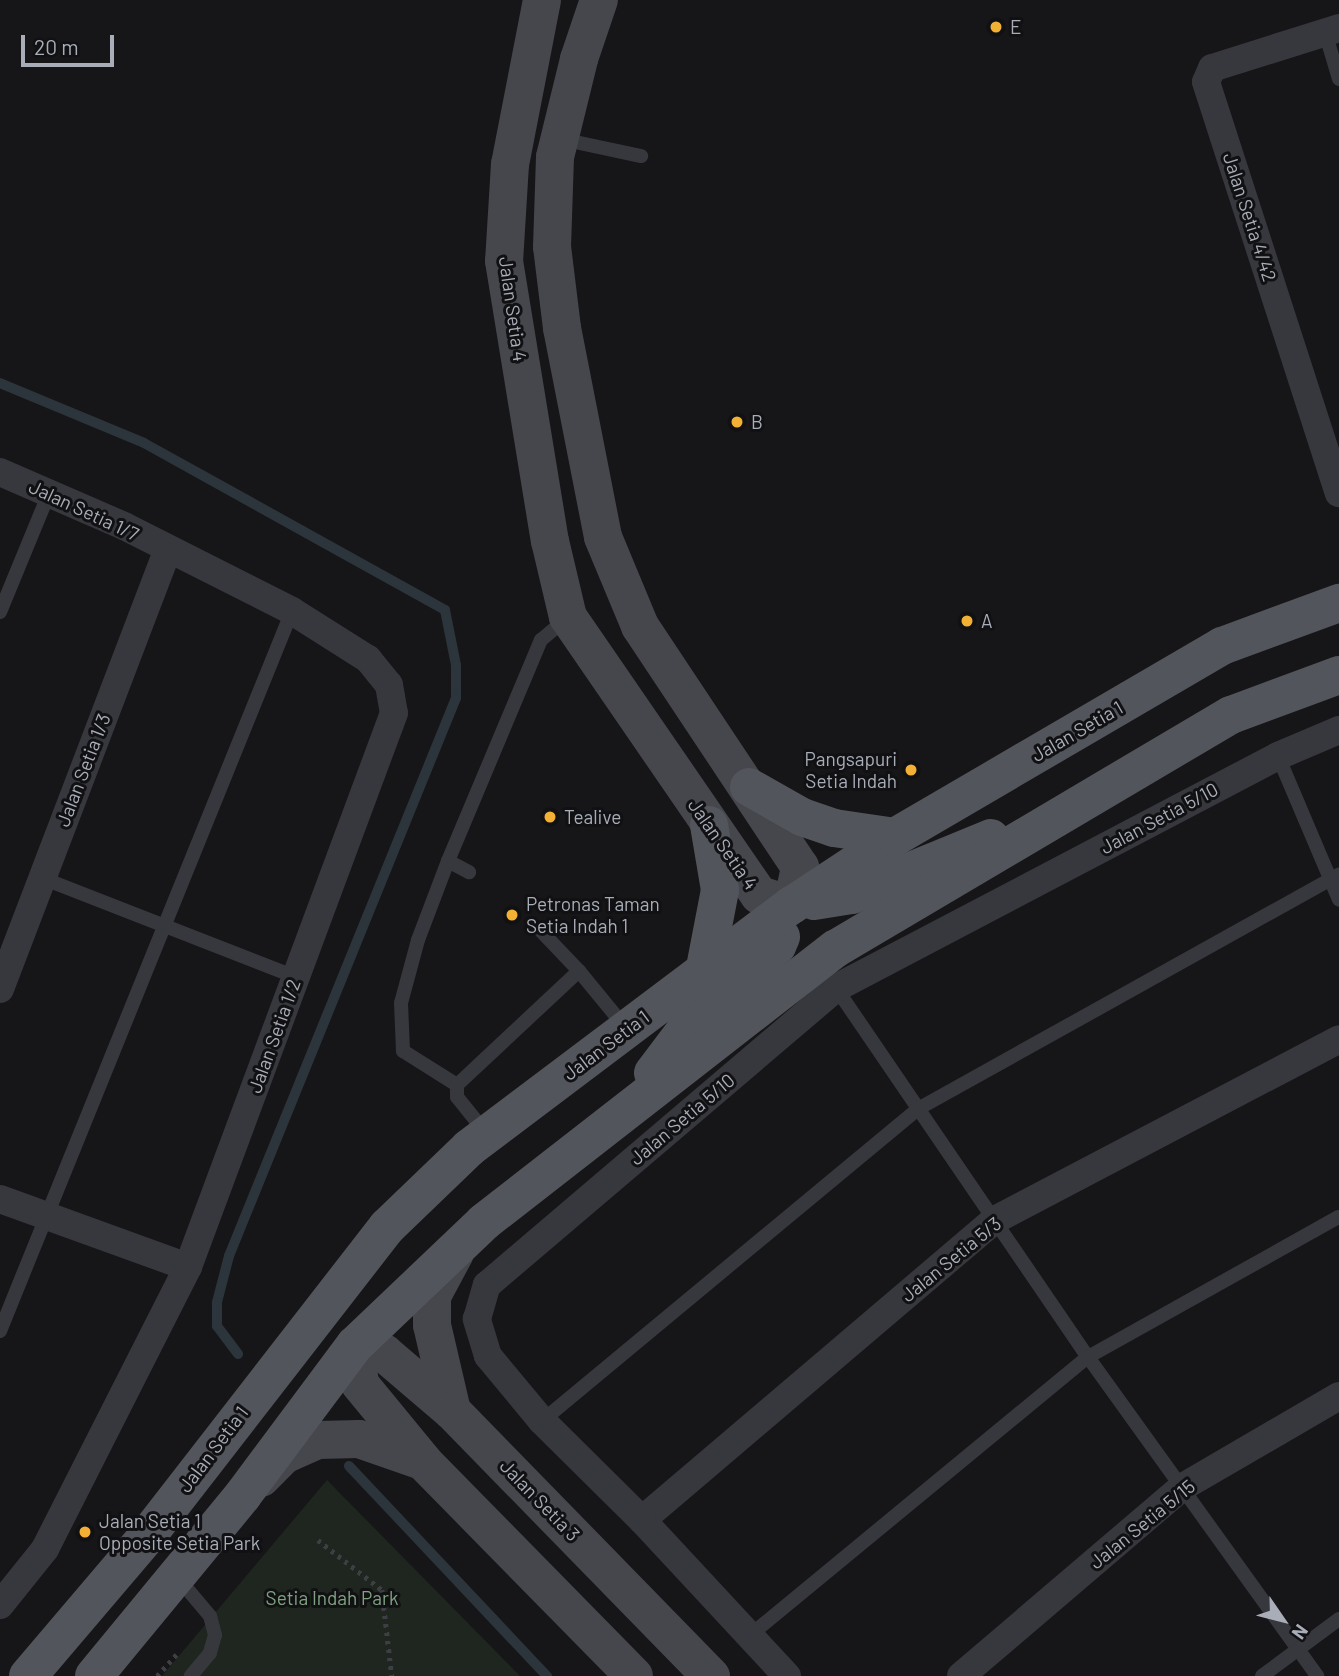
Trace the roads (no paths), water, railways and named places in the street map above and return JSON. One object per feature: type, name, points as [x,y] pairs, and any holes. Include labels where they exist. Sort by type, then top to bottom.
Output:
[{"type":"main road","name":"Jalan Setia 1","points":[[28,1676],[148,1535],[387,1227],[478,1141],[704,974],[792,905],[895,837],[1222,646],[1339,603]]},
{"type":"main road","points":[[94,1676],[175,1574],[243,1495],[355,1345],[460,1243],[835,949],[1231,715],[1339,675]]},
{"type":"main road","points":[[749,787],[802,817],[834,828],[895,837]]},
{"type":"main road","points":[[623,1113],[684,1032],[777,946],[792,905],[852,895],[932,859],[1079,806]]},
{"type":"main road","points":[[704,974],[720,890],[709,825]]},
{"type":"main road","points":[[355,1345],[362,1287],[478,1141]]},
{"type":"main road","name":"Jalan Setia 3","points":[[148,1535],[294,1366],[323,1344],[355,1345]]},
{"type":"street","name":"Jalan Setia 4","points":[[542,0],[510,164],[504,261],[550,541],[568,617],[759,895],[792,905]]},
{"type":"street","points":[[599,0],[560,139],[552,247],[562,328],[603,537],[640,626],[800,867],[792,905]]},
{"type":"street","name":"Jalan Setia 4/42","points":[[1332,30],[1212,68],[1206,82],[1339,493]]},
{"type":"street","name":"Jalan Setia 1/7","points":[[0,472],[124,526],[167,551]]},
{"type":"street","name":"Jalan Setia 1/2","points":[[0,1605],[45,1549],[188,1267],[394,713],[389,685],[368,659],[292,611],[167,551]]},
{"type":"street","name":"Jalan Setia 1/3","points":[[0,989],[167,551]]},
{"type":"street","name":"Jalan Setia 5/10","points":[[787,1676],[642,1520],[542,1421],[488,1356],[477,1319],[487,1285],[836,988],[1278,756],[1339,730]]},
{"type":"street","name":"Jalan Setia 5/3","points":[[642,1520],[993,1221],[1339,1039]]},
{"type":"street","points":[[0,1199],[188,1267]]},
{"type":"street","points":[[453,1411],[432,1325],[432,1296],[460,1243]]},
{"type":"street","points":[[355,1345],[360,1384],[424,1462],[634,1676]]},
{"type":"street","name":"Jalan Setia 3","points":[[355,1345],[384,1353],[453,1411],[711,1676]]},
{"type":"street","name":"Jalan Setia 5/15","points":[[961,1676],[1181,1488],[1339,1396]]},
{"type":"street","points":[[243,1495],[284,1455],[318,1440],[359,1438],[424,1462]]},
{"type":"lane","points":[[1332,30],[1339,79]]},
{"type":"lane","points":[[560,139],[641,156]]},
{"type":"lane","points":[[0,612],[49,493]]},
{"type":"lane","points":[[0,1331],[292,611]]},
{"type":"lane","points":[[457,1085],[403,1051],[401,1003],[448,861],[541,640],[568,617]]},
{"type":"lane","points":[[1278,756],[1334,877],[1339,900]]},
{"type":"lane","points":[[448,861],[469,872]]},
{"type":"lane","points":[[542,1421],[916,1110],[1334,877]]},
{"type":"lane","points":[[42,878],[296,977]]},
{"type":"lane","points":[[540,930],[579,971],[627,1029]]},
{"type":"lane","points":[[478,1141],[457,1097],[457,1085],[579,971]]},
{"type":"lane","points":[[836,988],[916,1110],[1088,1357],[1317,1676]]},
{"type":"lane","points":[[748,1637],[1088,1357],[1339,1217]]},
{"type":"lane","points":[[175,1574],[209,1616],[215,1635],[210,1653],[191,1676]]},
{"type":"lane","points":[[1262,1676],[1339,1619]]},
{"type":"waterway","points":[[0,383],[144,443],[445,610],[456,665],[456,698],[229,1256],[217,1302],[217,1326],[238,1354]]},
{"type":"waterway","points":[[349,1466],[547,1676]]},
{"type":"place","name":"E","points":[[996,27]]},
{"type":"place","name":"B","points":[[737,422]]},
{"type":"place","name":"A","points":[[967,621]]},
{"type":"place","name":"Pangsapuri Setia Indah","points":[[911,770]]},
{"type":"place","name":"Tealive","points":[[550,817]]},
{"type":"place","name":"Petronas Taman Setia Indah 1","points":[[512,915]]},
{"type":"place","name":"Jalan Setia 1 Opposite Setia Park","points":[[85,1532]]},
{"type":"park label","name":"Setia Indah Park","points":[[332,1598]]}]
